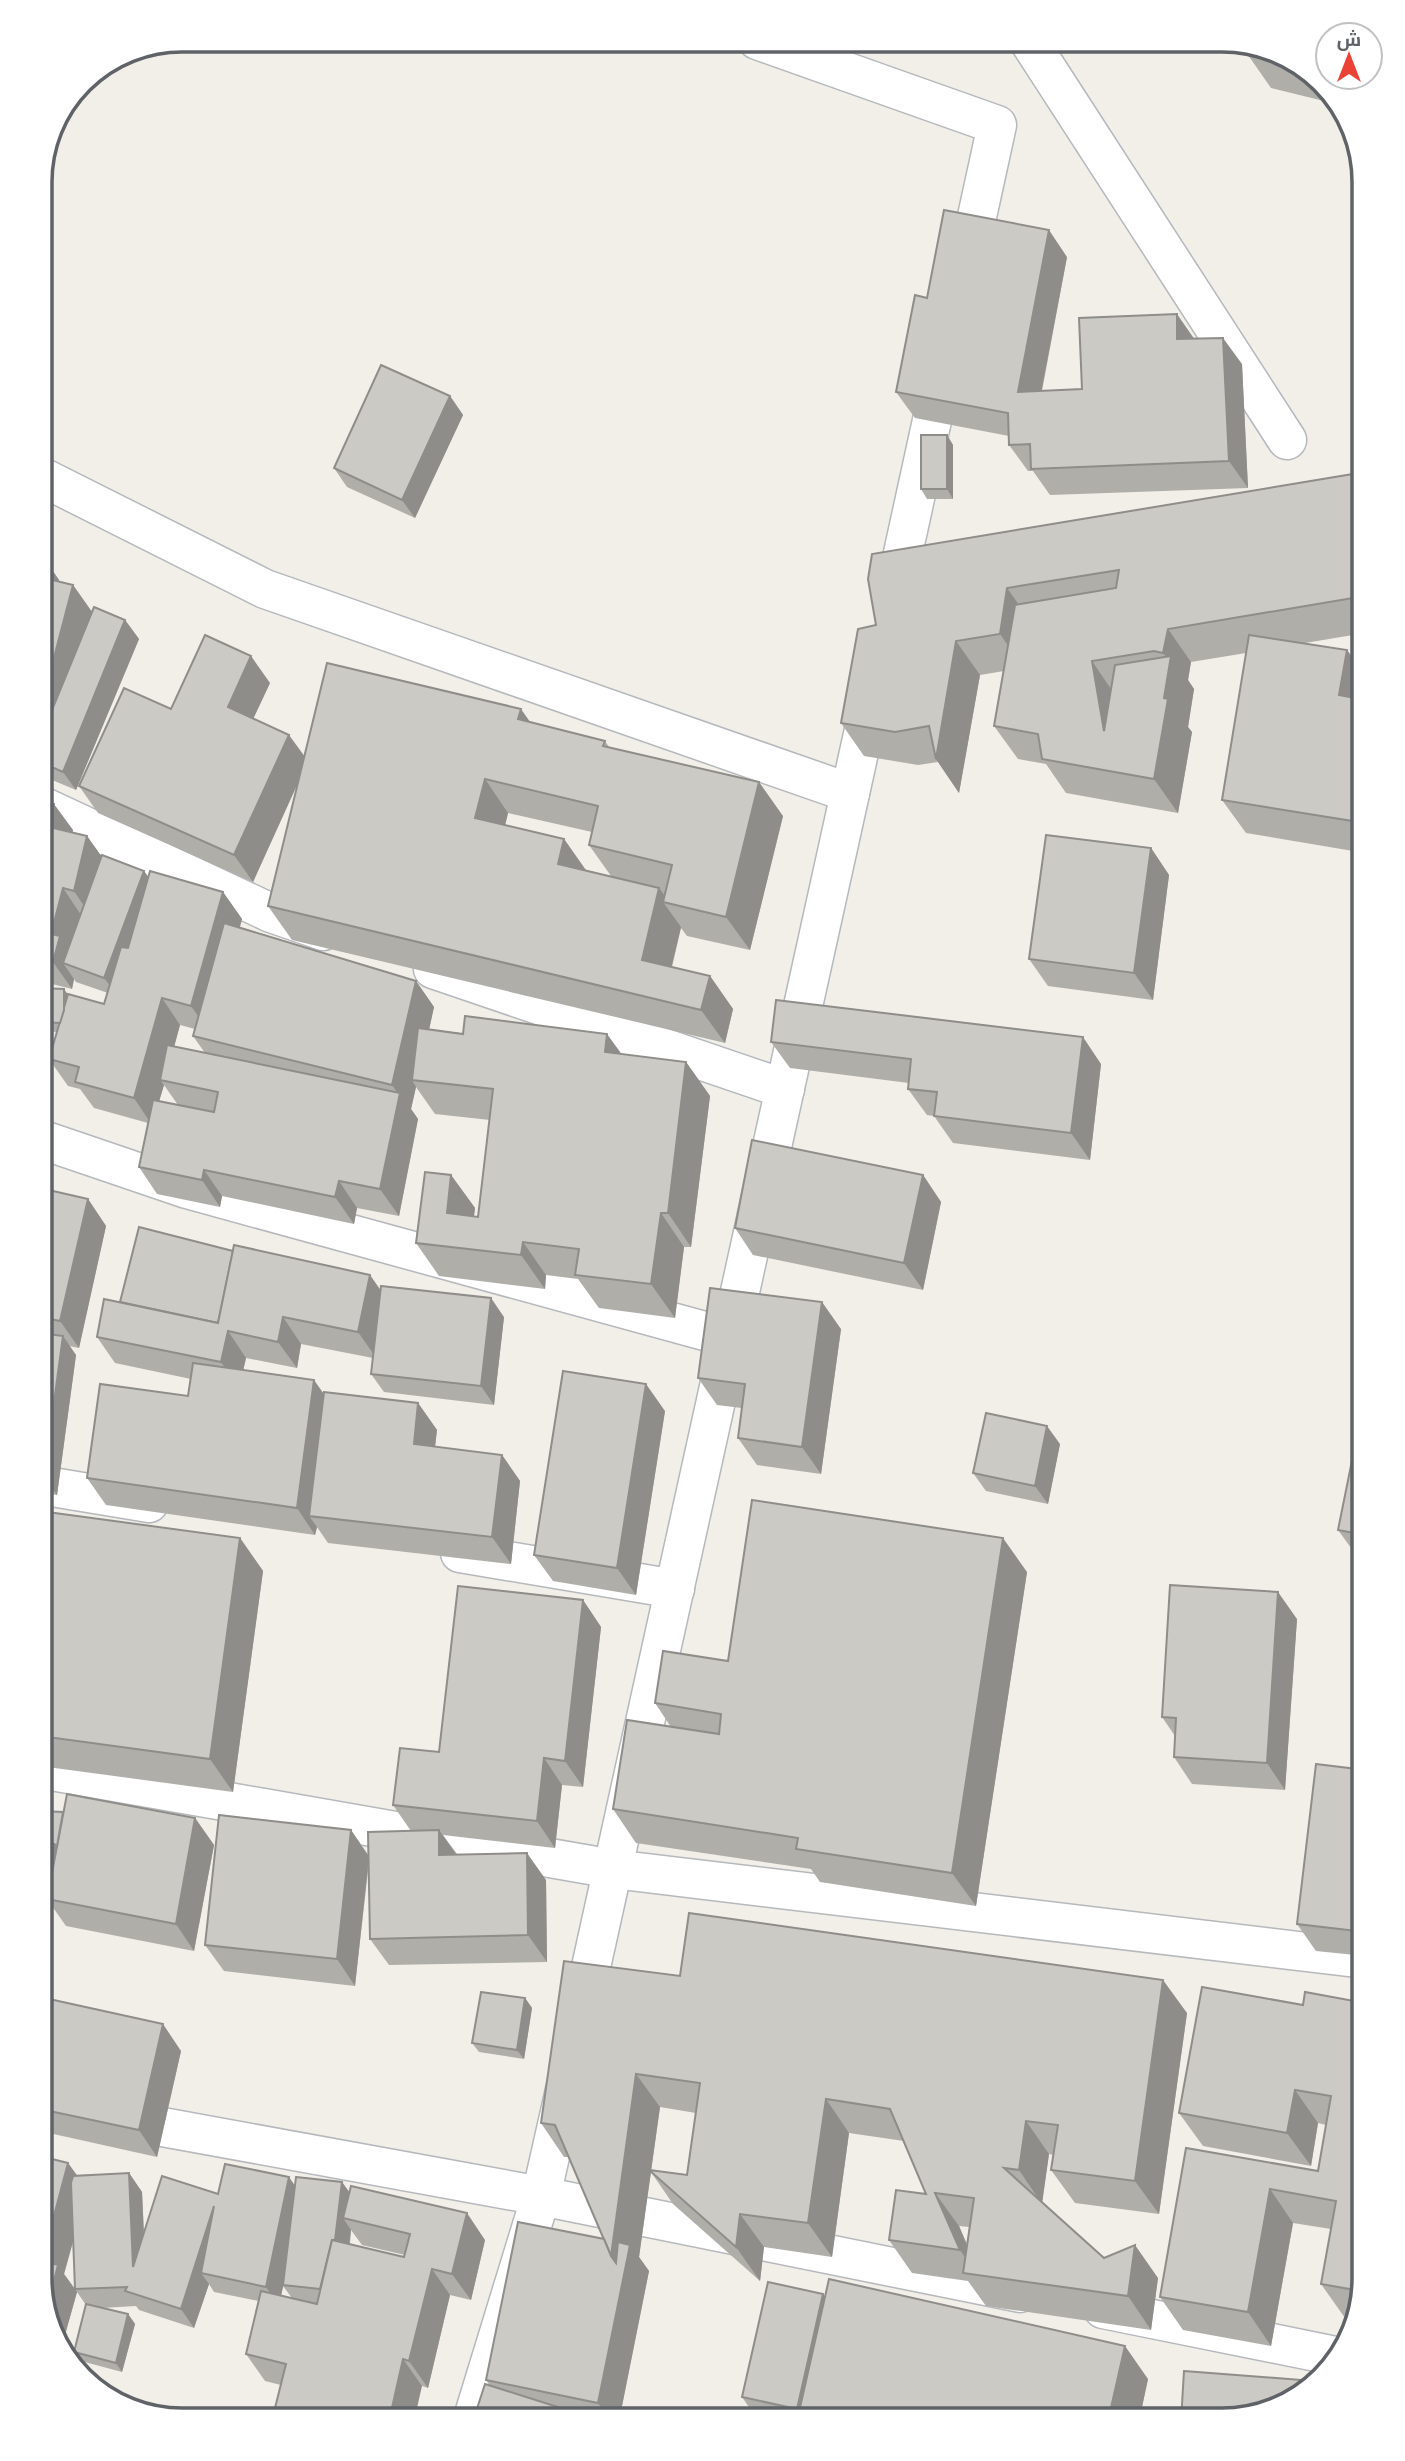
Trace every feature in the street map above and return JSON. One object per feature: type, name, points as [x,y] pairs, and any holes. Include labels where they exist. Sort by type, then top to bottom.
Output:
[{"type":"street","points":[[794,53],[997,125],[958,302]]},
{"type":"street","points":[[1037,53],[1287,440]]},
{"type":"street","points":[[886,629],[949,343]]},
{"type":"street","points":[[53,482],[265,589],[850,793]]},
{"type":"street","points":[[476,2408],[541,2196],[877,670]]},
{"type":"street","points":[[53,811],[271,914],[350,940]]},
{"type":"street","points":[[403,958],[785,1089]]},
{"type":"street","points":[[53,1143],[187,1189],[730,1338]]},
{"type":"street","points":[[52,1487],[188,1509]]},
{"type":"street","points":[[431,1549],[675,1589]]},
{"type":"street","points":[[52,1771],[613,1870],[1352,1957]]},
{"type":"street","points":[[81,2113],[541,2196],[1328,2354]]},
{"type":"building","points":[[944,210],[1049,230],[1018,392],[1082,389],[1079,318],[1177,314],[1177,339],[1223,338],[1229,461],[1031,469],[1030,444],[1009,445],[1008,413],[896,392],[915,295],[927,298]]},
{"type":"building","points":[[381,365],[450,396],[402,500],[334,468]]},
{"type":"building","points":[[921,435],[947,435],[947,489],[921,489]]},
{"type":"building","points":[[1352,474],[1352,598],[1168,629],[1163,653],[1154,651],[1092,661],[1104,731],[1115,665],[1171,656],[1164,698],[1168,699],[1154,779],[1042,759],[1038,734],[994,726],[1015,605],[1116,588],[1119,570],[1007,588],[1000,634],[956,641],[936,759],[929,726],[895,732],[841,723],[858,629],[876,625],[868,579],[872,554]]},
{"type":"building","points":[[53,580],[73,585],[53,662]]},
{"type":"building","points":[[94,607],[125,620],[63,772],[53,768],[53,708]]},
{"type":"building","points":[[205,635],[251,656],[228,707],[289,735],[234,855],[79,786],[124,688],[171,709]]},
{"type":"building","points":[[1249,635],[1347,650],[1339,695],[1352,698],[1352,821],[1222,800]]},
{"type":"building","points":[[327,663],[521,709],[518,719],[605,741],[603,746],[759,782],[726,917],[663,902],[672,865],[589,845],[598,806],[485,779],[475,818],[564,839],[558,864],[659,888],[642,960],[710,976],[701,1010],[268,906]]},
{"type":"building","points":[[53,828],[87,836],[74,891],[63,888],[53,928]]},
{"type":"building","points":[[1046,835],[1151,848],[1134,973],[1029,959]]},
{"type":"building","points":[[102,855],[144,871],[104,978],[63,963]]},
{"type":"building","points":[[150,871],[223,892],[191,1006],[162,998],[134,1098],[75,1082],[79,1067],[53,1060],[53,1047],[68,994],[104,1004],[121,947],[128,948]]},
{"type":"building","points":[[224,923],[416,981],[392,1085],[193,1036]]},
{"type":"building","points":[[53,934],[60,936],[53,962]]},
{"type":"building","points":[[53,989],[64,989],[64,1010],[60,1023],[53,1023]]},
{"type":"building","points":[[776,1000],[1083,1037],[1071,1133],[934,1116],[937,1092],[908,1089],[911,1059],[771,1042]]},
{"type":"building","points":[[465,1016],[607,1034],[605,1052],[686,1062],[668,1213],[661,1213],[651,1284],[575,1275],[579,1249],[523,1242],[521,1255],[416,1243],[425,1172],[451,1175],[447,1213],[478,1217],[493,1089],[412,1080],[418,1028],[463,1034]]},
{"type":"building","points":[[167,1045],[400,1093],[380,1189],[339,1181],[335,1197],[204,1170],[202,1180],[139,1167],[153,1100],[214,1112],[218,1092],[160,1080]]},
{"type":"building","points":[[752,1140],[923,1175],[904,1263],[735,1228]]},
{"type":"building","points":[[53,1191],[88,1199],[60,1321],[52,1319]]},
{"type":"building","points":[[139,1227],[233,1251],[218,1323],[120,1302]]},
{"type":"building","points":[[234,1245],[370,1275],[358,1332],[283,1317],[278,1342],[228,1331],[221,1362],[97,1337],[104,1299],[218,1323]]},
{"type":"building","points":[[381,1286],[491,1298],[481,1386],[371,1374]]},
{"type":"building","points":[[710,1288],[822,1302],[802,1447],[738,1438],[745,1384],[698,1378]]},
{"type":"building","points":[[52,1335],[63,1336],[52,1414]]},
{"type":"building","points":[[193,1363],[314,1380],[297,1508],[87,1478],[100,1384],[188,1396]]},
{"type":"building","points":[[563,1371],[646,1384],[617,1568],[534,1555]]},
{"type":"building","points":[[324,1392],[418,1403],[414,1444],[502,1455],[492,1537],[309,1516]]},
{"type":"building","points":[[986,1413],[1047,1426],[1035,1486],[973,1473]]},
{"type":"building","points":[[1352,1461],[1352,1533],[1338,1530]]},
{"type":"building","points":[[752,1500],[1003,1538],[952,1873],[796,1849],[798,1838],[613,1809],[627,1720],[719,1734],[721,1714],[655,1703],[663,1651],[728,1661]]},
{"type":"building","points":[[52,1513],[240,1538],[210,1759],[52,1738]]},
{"type":"building","points":[[1170,1585],[1278,1592],[1267,1763],[1174,1757],[1176,1718],[1162,1717]]},
{"type":"building","points":[[458,1586],[583,1600],[565,1761],[544,1758],[537,1821],[393,1805],[400,1748],[439,1752]]},
{"type":"building","points":[[1316,1764],[1352,1768],[1352,1930],[1297,1924]]},
{"type":"building","points":[[67,1794],[195,1818],[176,1924],[52,1900],[52,1872]]},
{"type":"building","points":[[52,1812],[63,1812],[57,1846],[54,1844]]},
{"type":"building","points":[[219,1815],[351,1830],[337,1959],[205,1945]]},
{"type":"building","points":[[439,1830],[439,1855],[527,1853],[528,1935],[370,1939],[368,1832]]},
{"type":"building","points":[[689,1913],[1163,1980],[1135,2181],[1051,2170],[1058,2125],[1026,2121],[1019,2170],[1004,2168],[1104,2258],[1135,2245],[1128,2296],[963,2273],[974,2198],[935,2193],[960,2250],[889,2240],[896,2190],[926,2194],[890,2109],[826,2099],[808,2223],[740,2214],[736,2247],[649,2170],[687,2175],[700,2083],[636,2074],[611,2256],[555,2125],[541,2123],[564,1961],[680,1976]]},
{"type":"building","points":[[1202,1987],[1303,2005],[1305,1992],[1352,2001],[1351,2289],[1321,2284],[1336,2201],[1270,2189],[1248,2312],[1160,2297],[1186,2148],[1318,2171],[1331,2096],[1295,2090],[1287,2133],[1179,2113]]},
{"type":"building","points":[[481,1992],[525,1998],[517,2050],[472,2043]]},
{"type":"building","points":[[52,2000],[163,2024],[139,2130],[52,2112]]},
{"type":"building","points":[[52,2159],[68,2163],[52,2223]]},
{"type":"building","points":[[225,2164],[289,2177],[266,2287],[201,2273],[214,2206],[181,2309],[125,2291],[127,2287],[75,2289],[71,2183],[73,2176],[129,2173],[133,2267],[162,2176],[218,2194]]},
{"type":"building","points":[[296,2177],[342,2182],[335,2240],[332,2240],[320,2289],[283,2285]]},
{"type":"building","points":[[351,2186],[467,2213],[452,2274],[432,2269],[409,2361],[403,2359],[392,2408],[275,2408],[286,2364],[246,2354],[261,2291],[317,2304],[332,2240],[404,2257],[410,2234],[343,2218]]},
{"type":"building","points":[[518,2222],[604,2239],[616,2263],[618,2242],[630,2245],[598,2403],[486,2380]]},
{"type":"building","points":[[52,2264],[58,2265],[53,2285]]},
{"type":"building","points":[[829,2279],[1125,2346],[1111,2408],[800,2408]]},
{"type":"building","points":[[768,2282],[823,2294],[797,2408],[742,2397]]},
{"type":"building","points":[[86,2304],[128,2314],[116,2363],[74,2351]]},
{"type":"building","points":[[1184,2371],[1304,2380],[1280,2395],[1256,2404],[1222,2408],[1182,2408]]},
{"type":"building","points":[[485,2384],[561,2408],[477,2408]]}]
